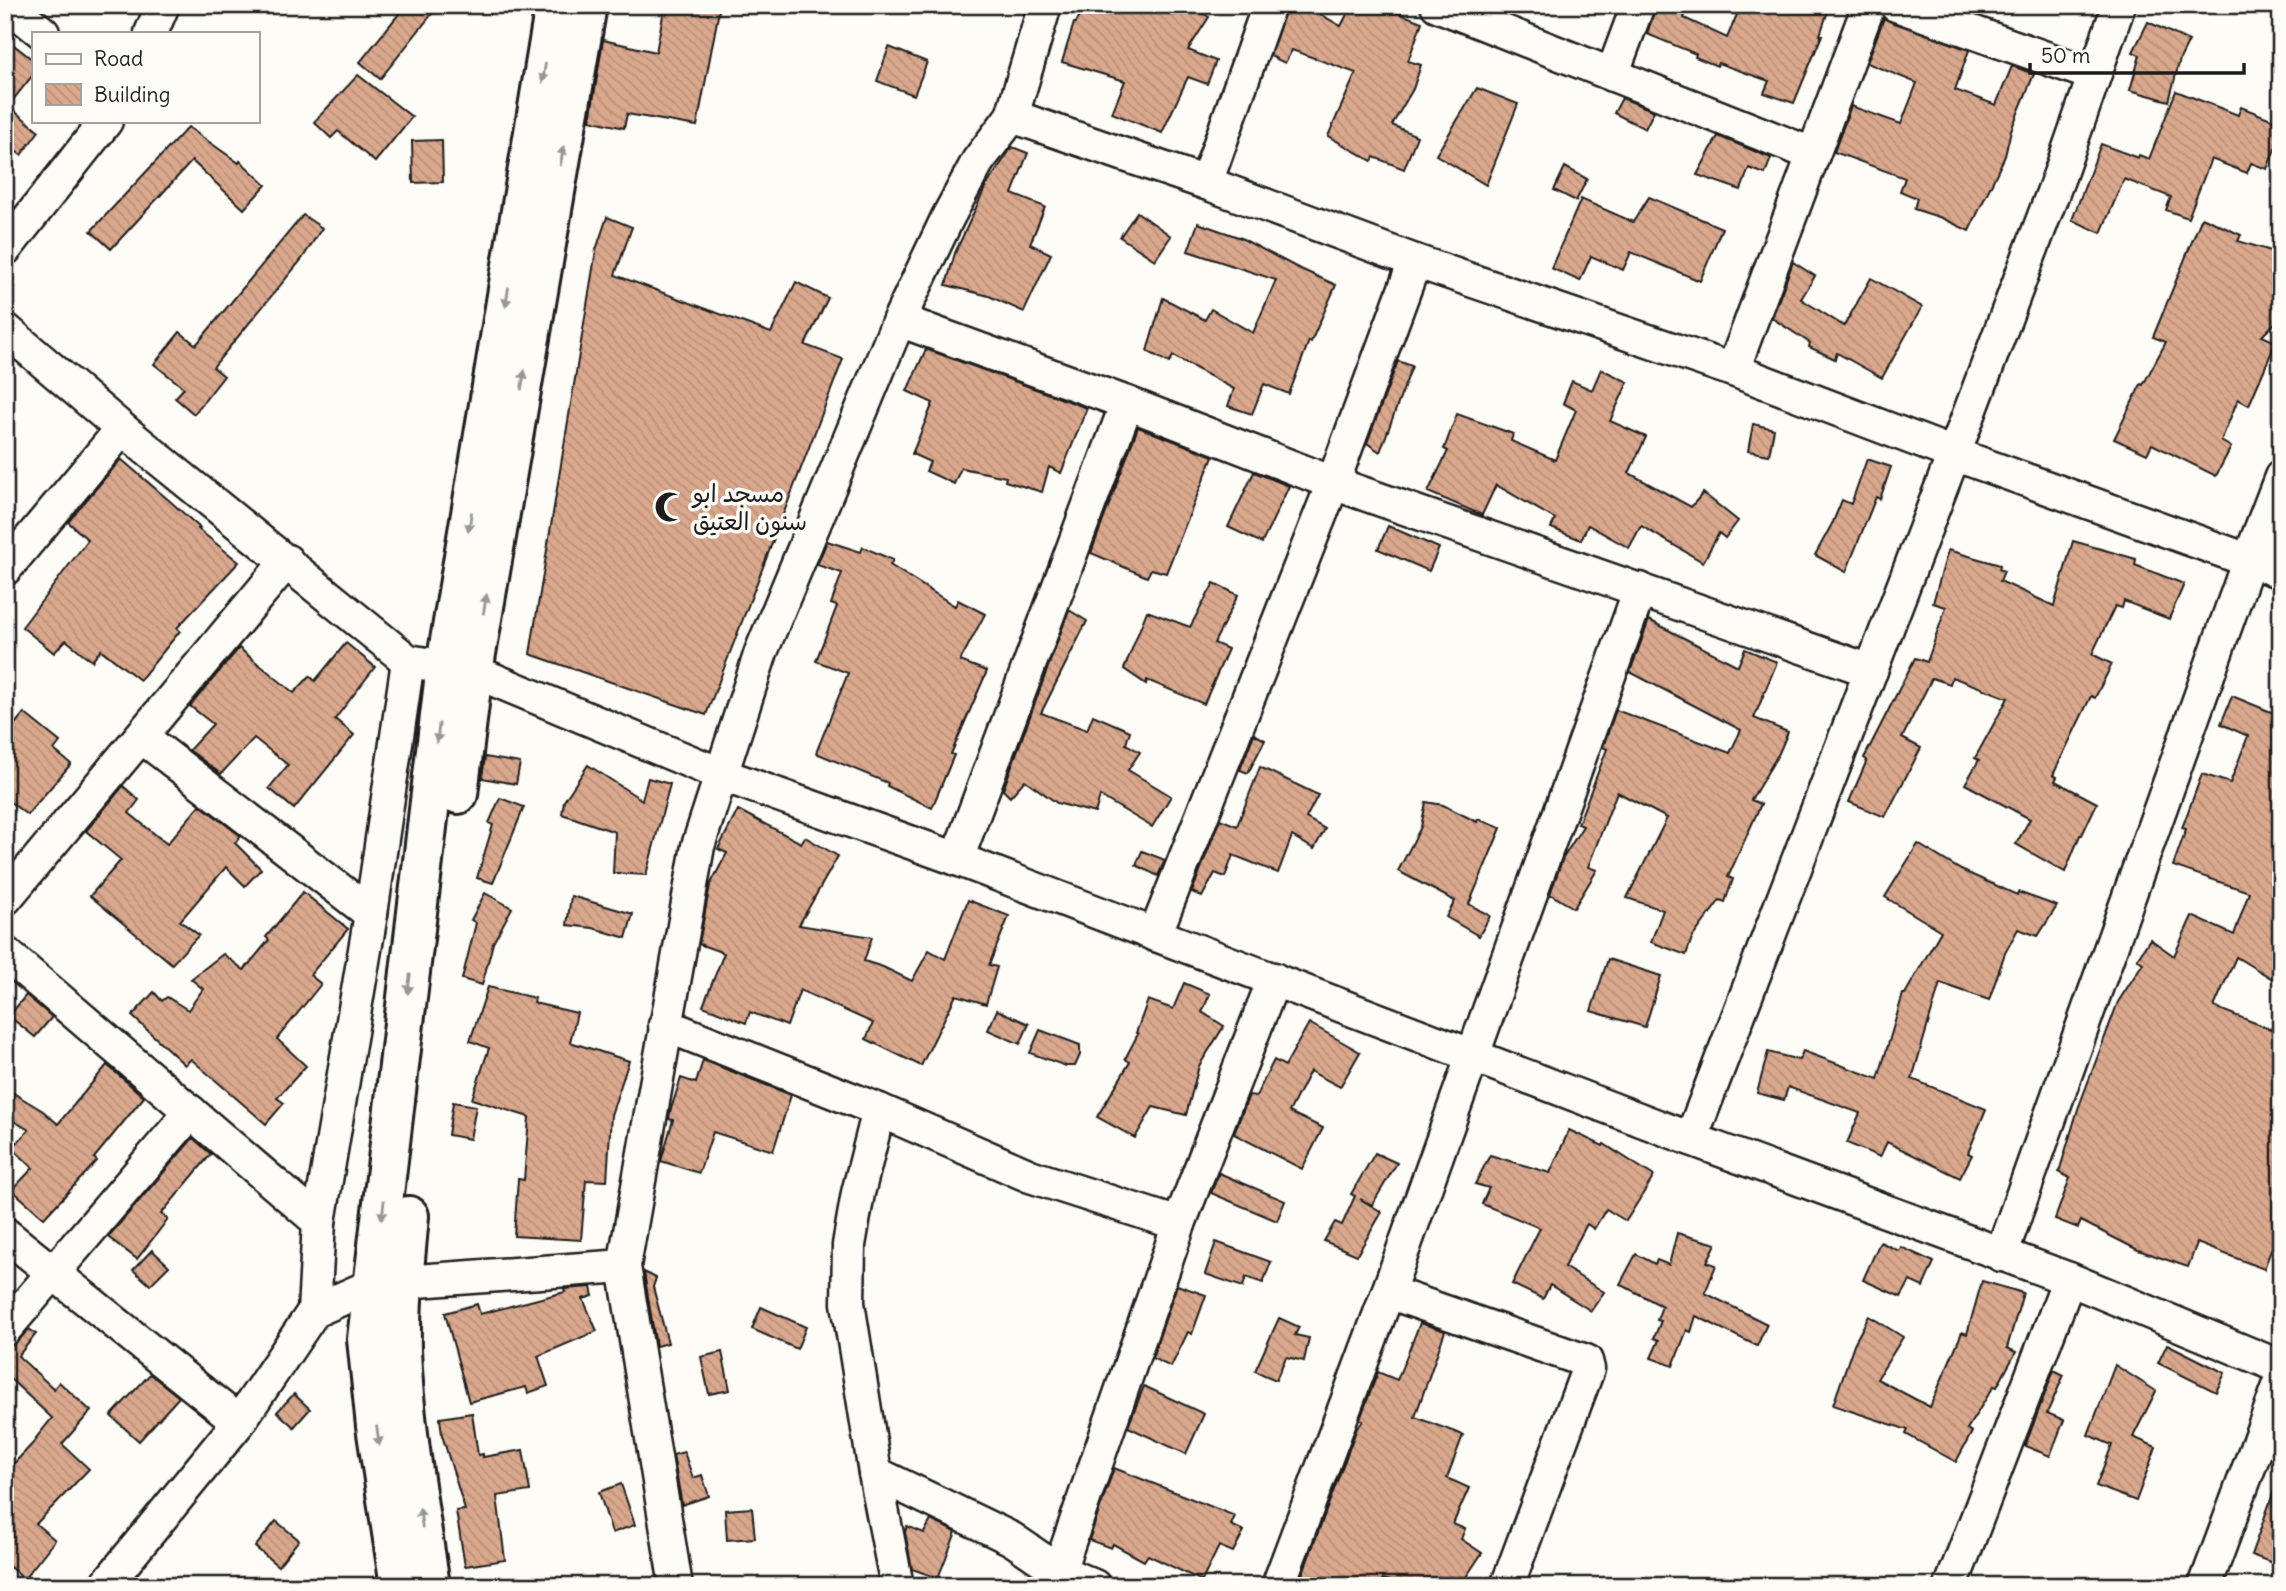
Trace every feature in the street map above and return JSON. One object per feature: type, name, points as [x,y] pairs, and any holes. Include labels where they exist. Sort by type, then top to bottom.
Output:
[{"type":"street","points":[[8,5],[42,32]]},
{"type":"street","points":[[151,32],[163,5]]},
{"type":"street","points":[[400,1586],[376,1426],[367,1339],[388,1282],[438,948],[460,668],[555,5]]},
{"type":"street","points":[[460,668],[587,5]]},
{"type":"street","points":[[676,1586],[624,1266],[698,846],[761,652],[899,320],[978,161],[1012,116],[1045,5]]},
{"type":"street","points":[[1206,183],[1269,5]]},
{"type":"street","points":[[1437,5],[1812,154]]},
{"type":"street","points":[[1612,75],[1638,5]]},
{"type":"street","points":[[1733,370],[1869,5]]},
{"type":"street","points":[[1896,5],[2094,75]]},
{"type":"street","points":[[1691,1139],[2060,174],[2119,5]]},
{"type":"street","points":[[1012,116],[1206,183],[1415,261],[1733,370],[1954,454],[2281,572]]},
{"type":"street","points":[[5,249],[105,122]]},
{"type":"street","points":[[1155,934],[1333,483],[1415,261]]},
{"type":"street","points":[[899,320],[1127,403],[1333,483],[1871,671]]},
{"type":"street","points":[[5,329],[122,429],[408,661],[460,668],[720,774],[957,859],[1691,1139],[2069,1279],[2281,1367]]},
{"type":"street","points":[[957,859],[1127,403]]},
{"type":"street","points":[[5,569],[122,429]]},
{"type":"street","points":[[2001,1255],[2281,477]]},
{"type":"street","points":[[5,899],[287,561]]},
{"type":"street","points":[[1278,1586],[1388,1292],[1640,589]]},
{"type":"street","points":[[105,1586],[239,1422],[314,1311],[319,1222],[371,914],[408,661]]},
{"type":"street","points":[[142,737],[371,914]]},
{"type":"street","points":[[5,953],[319,1222]]},
{"type":"street","points":[[1059,1571],[1180,1224],[1274,979]]},
{"type":"street","points":[[665,1025],[879,1110],[1030,1176],[1180,1224]]},
{"type":"street","points":[[879,1110],[858,1193],[849,1257],[848,1303],[875,1473],[897,1586]]},
{"type":"street","points":[[5,1329],[191,1112]]},
{"type":"street","points":[[5,1234],[239,1422]]},
{"type":"street","points":[[314,1311],[388,1282],[624,1266]]},
{"type":"street","points":[[1951,1586],[2069,1279]]},
{"type":"street","points":[[388,1282],[401,1351],[408,1425],[430,1586]]},
{"type":"street","points":[[1388,1292],[1586,1361],[1588,1369],[1507,1586]]},
{"type":"street","points":[[2205,1586],[2281,1381]]},
{"type":"street","points":[[875,1473],[1012,1539],[1059,1571],[1094,1586]]},
{"type":"building","points":[[406,5],[439,5],[380,79],[360,62]]},
{"type":"building","points":[[665,5],[720,5],[697,126],[627,114],[624,128],[590,120],[603,40],[656,52]]},
{"type":"building","points":[[1085,5],[1189,5],[1209,17],[1188,50],[1216,61],[1207,84],[1188,77],[1162,133],[1112,113],[1125,81],[1062,62],[1074,23]]},
{"type":"building","points":[[1287,5],[1304,5],[1341,26],[1352,5],[1377,5],[1422,22],[1408,61],[1421,65],[1413,89],[1392,125],[1417,136],[1404,169],[1374,157],[1372,161],[1328,136],[1356,73],[1292,50],[1285,63],[1270,56]]},
{"type":"building","points":[[1656,5],[1689,5],[1684,18],[1727,38],[1741,5],[1830,5],[1822,35],[1794,103],[1764,93],[1769,81],[1718,63],[1717,66],[1695,57],[1696,54],[1647,34]]},
{"type":"building","points":[[1884,18],[1969,50],[1955,90],[1996,105],[2012,66],[2034,74],[2011,130],[2005,156],[1969,231],[1914,209],[1917,198],[1900,191],[1905,178],[1834,152],[1851,106],[1901,124],[1917,83],[1867,63]]},
{"type":"building","points":[[2148,22],[2189,41],[2180,59],[2169,101],[2130,90],[2140,55],[2133,52]]},
{"type":"building","points":[[5,38],[32,59],[32,76],[8,106],[39,131],[21,155],[5,143]]},
{"type":"building","points":[[889,47],[927,62],[914,95],[877,81]]},
{"type":"building","points":[[358,75],[412,117],[375,162],[338,131],[331,138],[314,122]]},
{"type":"building","points":[[1477,88],[1518,104],[1486,185],[1436,155]]},
{"type":"building","points":[[2176,91],[2238,115],[2241,107],[2281,123],[2281,134],[2267,169],[2251,163],[2247,173],[2211,159],[2188,218],[2166,210],[2171,197],[2124,179],[2101,233],[2072,220],[2101,144],[2138,158],[2139,155],[2149,159]]},
{"type":"building","points":[[1622,98],[1654,111],[1645,129],[1614,113]]},
{"type":"building","points":[[188,127],[239,163],[240,161],[266,185],[244,209],[192,161],[111,249],[91,231]]},
{"type":"building","points":[[1718,136],[1771,158],[1765,174],[1749,168],[1741,190],[1697,175]]},
{"type":"building","points":[[442,140],[443,182],[413,183],[412,141]]},
{"type":"building","points":[[1012,147],[1028,153],[1012,194],[1045,207],[1030,244],[1051,254],[1024,312],[989,296],[946,285],[955,253],[986,186]]},
{"type":"building","points":[[1565,167],[1587,179],[1576,201],[1554,190]]},
{"type":"building","points":[[1649,197],[1722,228],[1700,281],[1631,252],[1623,270],[1591,256],[1580,281],[1551,268],[1581,199],[1633,222]]},
{"type":"building","points":[[1137,212],[1171,236],[1155,260],[1120,237]]},
{"type":"building","points":[[303,215],[322,228],[302,259],[213,367],[224,376],[194,414],[175,398],[184,388],[154,364],[180,332],[196,345]]},
{"type":"building","name":"مسجد ابو سنون العتيق","points":[[607,217],[632,227],[615,275],[771,333],[796,282],[828,298],[805,345],[843,359],[706,715],[530,654],[596,250]]},
{"type":"building","points":[[2202,217],[2241,235],[2238,241],[2281,254],[2281,317],[2262,336],[2276,342],[2249,405],[2238,399],[2221,441],[2231,447],[2216,476],[2152,444],[2147,454],[2114,439],[2141,384],[2143,385],[2166,342],[2153,337]]},
{"type":"building","points":[[1198,223],[1241,238],[1336,285],[1311,342],[1309,341],[1289,394],[1264,384],[1252,414],[1228,406],[1234,389],[1173,356],[1169,363],[1147,351],[1163,298],[1205,320],[1211,309],[1253,333],[1276,280],[1188,251]]},
{"type":"building","points":[[1793,262],[1815,276],[1801,299],[1844,326],[1871,278],[1922,307],[1882,378],[1837,353],[1835,359],[1809,347],[1810,343],[1772,318]]},
{"type":"building","points":[[926,349],[1087,408],[1061,473],[1049,467],[1042,492],[1005,481],[1006,477],[961,468],[954,484],[926,471],[930,462],[912,454],[933,403],[907,391]]},
{"type":"building","points":[[1398,361],[1412,366],[1380,452],[1367,443]]},
{"type":"building","points":[[1601,369],[1628,382],[1610,421],[1646,437],[1629,473],[1691,507],[1703,493],[1738,521],[1725,538],[1719,533],[1703,562],[1641,526],[1629,548],[1588,525],[1581,540],[1551,528],[1555,519],[1496,485],[1482,515],[1428,492],[1448,451],[1444,449],[1457,414],[1513,434],[1511,441],[1555,460],[1576,410],[1563,403],[1572,381],[1592,390]]},
{"type":"building","points":[[1753,424],[1774,429],[1769,455],[1748,451]]},
{"type":"building","points":[[1138,427],[1213,456],[1166,573],[1151,569],[1147,577],[1091,553]]},
{"type":"building","points":[[121,459],[200,528],[198,529],[239,562],[177,628],[180,631],[140,680],[101,650],[92,661],[66,640],[54,653],[22,627],[88,540],[68,522]]},
{"type":"building","points":[[1867,459],[1891,467],[1880,499],[1876,497],[1846,572],[1815,555],[1842,500],[1851,504]]},
{"type":"building","points":[[1254,472],[1289,486],[1262,543],[1228,527]]},
{"type":"building","points":[[1388,526],[1439,548],[1429,571],[1378,549]]},
{"type":"building","points":[[827,541],[861,552],[863,547],[893,560],[890,565],[955,606],[958,600],[985,614],[960,661],[987,671],[951,754],[954,755],[932,808],[887,786],[888,783],[816,753],[848,673],[816,661],[837,606],[831,604],[842,573],[817,565]]},
{"type":"building","points":[[2073,541],[2136,559],[2135,565],[2184,584],[2169,619],[2124,601],[2122,608],[2115,606],[2092,654],[2112,664],[2095,698],[2091,696],[2053,775],[2057,777],[2055,781],[2097,803],[2065,872],[2016,844],[2030,819],[1965,784],[1979,760],[1975,758],[2008,698],[1952,677],[1950,684],[1932,678],[1902,738],[1921,748],[1885,817],[1849,802],[1867,760],[1864,758],[1915,658],[1927,662],[1946,607],[1933,603],[1948,550],[2000,565],[1999,569],[2004,571],[2000,581],[2054,606]]},
{"type":"building","points":[[1214,583],[1238,595],[1214,643],[1228,649],[1204,704],[1147,680],[1146,684],[1124,669],[1147,611],[1190,627]]},
{"type":"building","points":[[1069,610],[1087,621],[1041,713],[1087,730],[1093,715],[1130,731],[1126,744],[1140,752],[1128,770],[1171,796],[1152,827],[1100,796],[1095,813],[1057,803],[1025,780],[1010,797],[1003,790]]},
{"type":"building","points":[[1649,620],[1738,666],[1745,649],[1777,662],[1754,718],[1788,732],[1779,753],[1751,800],[1761,804],[1728,877],[1733,879],[1725,902],[1720,900],[1692,938],[1686,955],[1651,942],[1663,910],[1627,898],[1667,818],[1617,792],[1588,867],[1597,870],[1574,908],[1550,894],[1563,858],[1583,826],[1578,824],[1607,749],[1603,747],[1616,710],[1730,753],[1741,730],[1630,672]]},
{"type":"building","points":[[346,643],[375,667],[335,719],[354,735],[294,809],[269,788],[288,765],[254,738],[221,774],[189,750],[213,724],[190,706],[239,648],[294,693],[310,676],[315,681]]},
{"type":"building","points":[[2232,696],[2281,716],[2281,984],[2236,957],[2214,1007],[2281,1033],[2281,1223],[2264,1269],[2197,1243],[2188,1267],[2138,1250],[2081,1221],[2078,1228],[2055,1219],[2070,1178],[2059,1172],[2078,1109],[2118,1002],[2143,963],[2137,959],[2150,939],[2174,956],[2192,916],[2234,935],[2249,892],[2173,866],[2186,829],[2182,828],[2202,774],[2230,783],[2248,736],[2221,724]]},
{"type":"building","points":[[24,713],[60,742],[54,750],[71,764],[27,815],[5,798],[5,736]]},
{"type":"building","points":[[1254,734],[1265,740],[1248,773],[1240,770]]},
{"type":"building","points":[[485,757],[520,763],[516,784],[482,778]]},
{"type":"building","points":[[588,765],[642,800],[648,778],[670,784],[646,875],[613,873],[615,832],[562,814],[564,801]]},
{"type":"building","points":[[1260,767],[1318,795],[1306,818],[1325,829],[1314,849],[1292,836],[1278,873],[1233,855],[1225,877],[1215,873],[1202,897],[1192,892],[1220,819],[1237,826]]},
{"type":"building","points":[[123,786],[139,800],[129,813],[167,844],[200,805],[241,836],[235,843],[261,869],[245,886],[226,867],[180,921],[199,935],[172,964],[90,896],[121,860],[86,831]]},
{"type":"building","points":[[500,798],[524,807],[493,883],[477,878],[493,825],[489,823]]},
{"type":"building","points":[[1426,802],[1443,805],[1477,822],[1478,819],[1501,828],[1469,904],[1490,916],[1479,936],[1446,917],[1455,901],[1398,871],[1421,827]]},
{"type":"building","points":[[738,810],[801,843],[805,837],[838,856],[799,925],[872,937],[864,961],[912,981],[929,950],[945,959],[968,900],[1009,916],[989,965],[997,967],[986,1004],[956,995],[921,1066],[866,1039],[873,1023],[800,990],[787,1026],[750,1012],[746,1023],[703,1006],[724,953],[699,944],[710,885],[727,853],[718,849]]},
{"type":"building","points":[[1918,844],[1961,870],[2017,895],[2018,892],[2057,906],[2038,936],[2018,929],[2005,953],[1989,1000],[1940,983],[1912,1079],[1986,1109],[1968,1153],[1972,1155],[1960,1178],[1887,1142],[1880,1157],[1847,1143],[1860,1113],[1788,1087],[1784,1100],[1757,1093],[1768,1052],[1799,1060],[1803,1051],[1878,1079],[1903,994],[1941,931],[1885,897]]},
{"type":"building","points":[[1142,851],[1165,860],[1158,876],[1136,865]]},
{"type":"building","points":[[303,892],[348,929],[310,975],[321,984],[277,1039],[306,1066],[277,1098],[284,1103],[266,1124],[191,1059],[185,1065],[132,1016],[154,992],[162,1001],[167,997],[188,1010],[203,989],[191,979],[223,954],[244,970],[269,940],[266,937]]},
{"type":"building","points":[[485,893],[512,908],[493,943],[482,985],[462,979],[476,923],[471,920]]},
{"type":"building","points":[[571,896],[633,914],[626,938],[593,928],[567,925]]},
{"type":"building","points":[[1608,959],[1661,976],[1645,1027],[1591,1011]]},
{"type":"building","points":[[1184,983],[1210,994],[1202,1012],[1224,1026],[1199,1066],[1186,1115],[1153,1107],[1135,1138],[1097,1117],[1130,1062],[1125,1059],[1138,1034],[1136,1033],[1148,1000],[1173,1009]]},
{"type":"building","points":[[488,987],[535,998],[534,1003],[577,1013],[570,1042],[629,1061],[611,1115],[607,1181],[586,1180],[581,1240],[514,1236],[518,1179],[524,1180],[529,1117],[472,1099],[489,1048],[470,1041]]},
{"type":"building","points":[[26,995],[52,1017],[35,1037],[9,1016]]},
{"type":"building","points":[[997,1010],[1029,1024],[1020,1044],[988,1030]]},
{"type":"building","points":[[1309,1023],[1360,1052],[1340,1087],[1310,1071],[1289,1112],[1323,1128],[1302,1169],[1234,1134],[1249,1095],[1256,1096],[1274,1060],[1285,1066]]},
{"type":"building","points":[[1040,1030],[1080,1045],[1080,1055],[1075,1066],[1066,1066],[1030,1053]]},
{"type":"building","points":[[703,1060],[791,1095],[773,1151],[713,1132],[699,1173],[661,1161],[673,1120],[669,1119],[670,1112],[681,1078],[696,1083]]},
{"type":"building","points":[[107,1065],[144,1097],[94,1158],[97,1161],[44,1218],[12,1190],[33,1168],[12,1148],[29,1130],[5,1116],[5,1088],[43,1111],[58,1124]]},
{"type":"building","points":[[453,1102],[476,1106],[470,1139],[448,1135]]},
{"type":"building","points":[[1569,1130],[1603,1146],[1604,1144],[1654,1176],[1626,1221],[1606,1209],[1594,1229],[1587,1224],[1564,1267],[1604,1292],[1591,1311],[1550,1285],[1543,1299],[1512,1284],[1540,1228],[1482,1204],[1489,1188],[1475,1184],[1490,1155],[1550,1173]]},
{"type":"building","points":[[193,1138],[211,1154],[161,1214],[168,1219],[137,1259],[108,1237]]},
{"type":"building","points":[[1375,1153],[1397,1163],[1372,1205],[1360,1199],[1382,1212],[1357,1255],[1324,1241],[1335,1222],[1342,1225],[1355,1196],[1351,1194]]},
{"type":"building","points":[[1219,1173],[1285,1201],[1277,1221],[1211,1193]]},
{"type":"building","points":[[1677,1233],[1716,1244],[1707,1262],[1716,1265],[1705,1293],[1767,1324],[1757,1346],[1696,1316],[1691,1332],[1687,1330],[1673,1366],[1651,1358],[1659,1340],[1654,1338],[1661,1321],[1657,1320],[1662,1306],[1620,1284],[1636,1254],[1655,1264],[1657,1260],[1669,1265]]},
{"type":"building","points":[[1216,1242],[1271,1262],[1263,1283],[1246,1277],[1243,1287],[1205,1274]]},
{"type":"building","points":[[1880,1242],[1899,1251],[1901,1247],[1934,1262],[1923,1287],[1910,1281],[1901,1297],[1863,1280]]},
{"type":"building","points":[[152,1250],[169,1266],[150,1285],[133,1270]]},
{"type":"building","points":[[644,1272],[656,1278],[653,1287],[668,1343],[656,1346]]},
{"type":"building","points":[[1982,1281],[2023,1293],[2007,1348],[2016,1352],[1997,1387],[1994,1386],[1967,1429],[1972,1432],[1956,1462],[1906,1434],[1908,1430],[1833,1405],[1854,1344],[1869,1316],[1903,1337],[1877,1379],[1930,1407],[1962,1332],[1967,1334]]},
{"type":"building","points":[[1177,1285],[1206,1295],[1192,1334],[1188,1332],[1171,1367],[1152,1358]]},
{"type":"building","points":[[591,1287],[593,1296],[583,1299],[597,1331],[538,1356],[548,1386],[528,1393],[526,1387],[469,1402],[445,1313],[477,1304],[480,1314],[565,1292],[564,1289]]},
{"type":"building","points":[[761,1307],[806,1327],[797,1349],[752,1329]]},
{"type":"building","points":[[1279,1318],[1299,1327],[1295,1335],[1309,1338],[1304,1361],[1286,1357],[1276,1380],[1255,1371]]},
{"type":"building","points":[[1420,1323],[1445,1331],[1415,1417],[1463,1435],[1447,1478],[1469,1488],[1453,1524],[1465,1529],[1461,1539],[1482,1553],[1460,1586],[1407,1586],[1383,1579],[1378,1586],[1298,1586],[1357,1428],[1363,1421],[1360,1419],[1378,1372],[1397,1380]]},
{"type":"building","points":[[29,1329],[36,1334],[18,1356],[54,1389],[59,1382],[91,1411],[62,1444],[89,1469],[36,1524],[55,1540],[24,1579],[5,1563],[5,1473],[37,1439],[52,1418],[5,1374],[5,1347],[18,1341]]},
{"type":"building","points":[[2167,1344],[2225,1373],[2216,1392],[2158,1363]]},
{"type":"building","points":[[722,1352],[730,1390],[709,1394],[701,1357]]},
{"type":"building","points":[[2115,1365],[2156,1391],[2133,1437],[2156,1447],[2136,1501],[2096,1486],[2112,1445],[2088,1435]]},
{"type":"building","points":[[2054,1370],[2064,1375],[2047,1413],[2064,1420],[2050,1456],[2025,1446]]},
{"type":"building","points":[[150,1374],[179,1397],[139,1441],[111,1416]]},
{"type":"building","points":[[1144,1386],[1204,1414],[1186,1454],[1128,1427]]},
{"type":"building","points":[[294,1394],[310,1409],[294,1427],[277,1412]]},
{"type":"building","points":[[472,1413],[478,1455],[483,1454],[483,1457],[523,1450],[530,1491],[497,1496],[505,1560],[465,1566],[456,1511],[465,1510],[442,1435],[440,1418]]},
{"type":"building","points":[[684,1452],[693,1478],[702,1475],[709,1496],[682,1505],[673,1455]]},
{"type":"building","points":[[1114,1468],[1235,1516],[1231,1525],[1244,1531],[1233,1552],[1219,1546],[1202,1581],[1148,1555],[1144,1561],[1113,1544],[1111,1548],[1089,1540]]},
{"type":"building","points":[[2278,1480],[2281,1480],[2281,1566],[2251,1555]]},
{"type":"building","points":[[621,1484],[635,1525],[612,1533],[599,1492]]},
{"type":"building","points":[[752,1508],[755,1538],[727,1540],[725,1510]]},
{"type":"building","points":[[931,1520],[956,1532],[938,1578],[912,1569],[905,1532],[907,1526],[924,1533]]},
{"type":"building","points":[[276,1521],[299,1540],[278,1566],[255,1547]]},
{"type":"place","name":"مسجد ابو سنون العتيق","points":[[670,507]]}]
